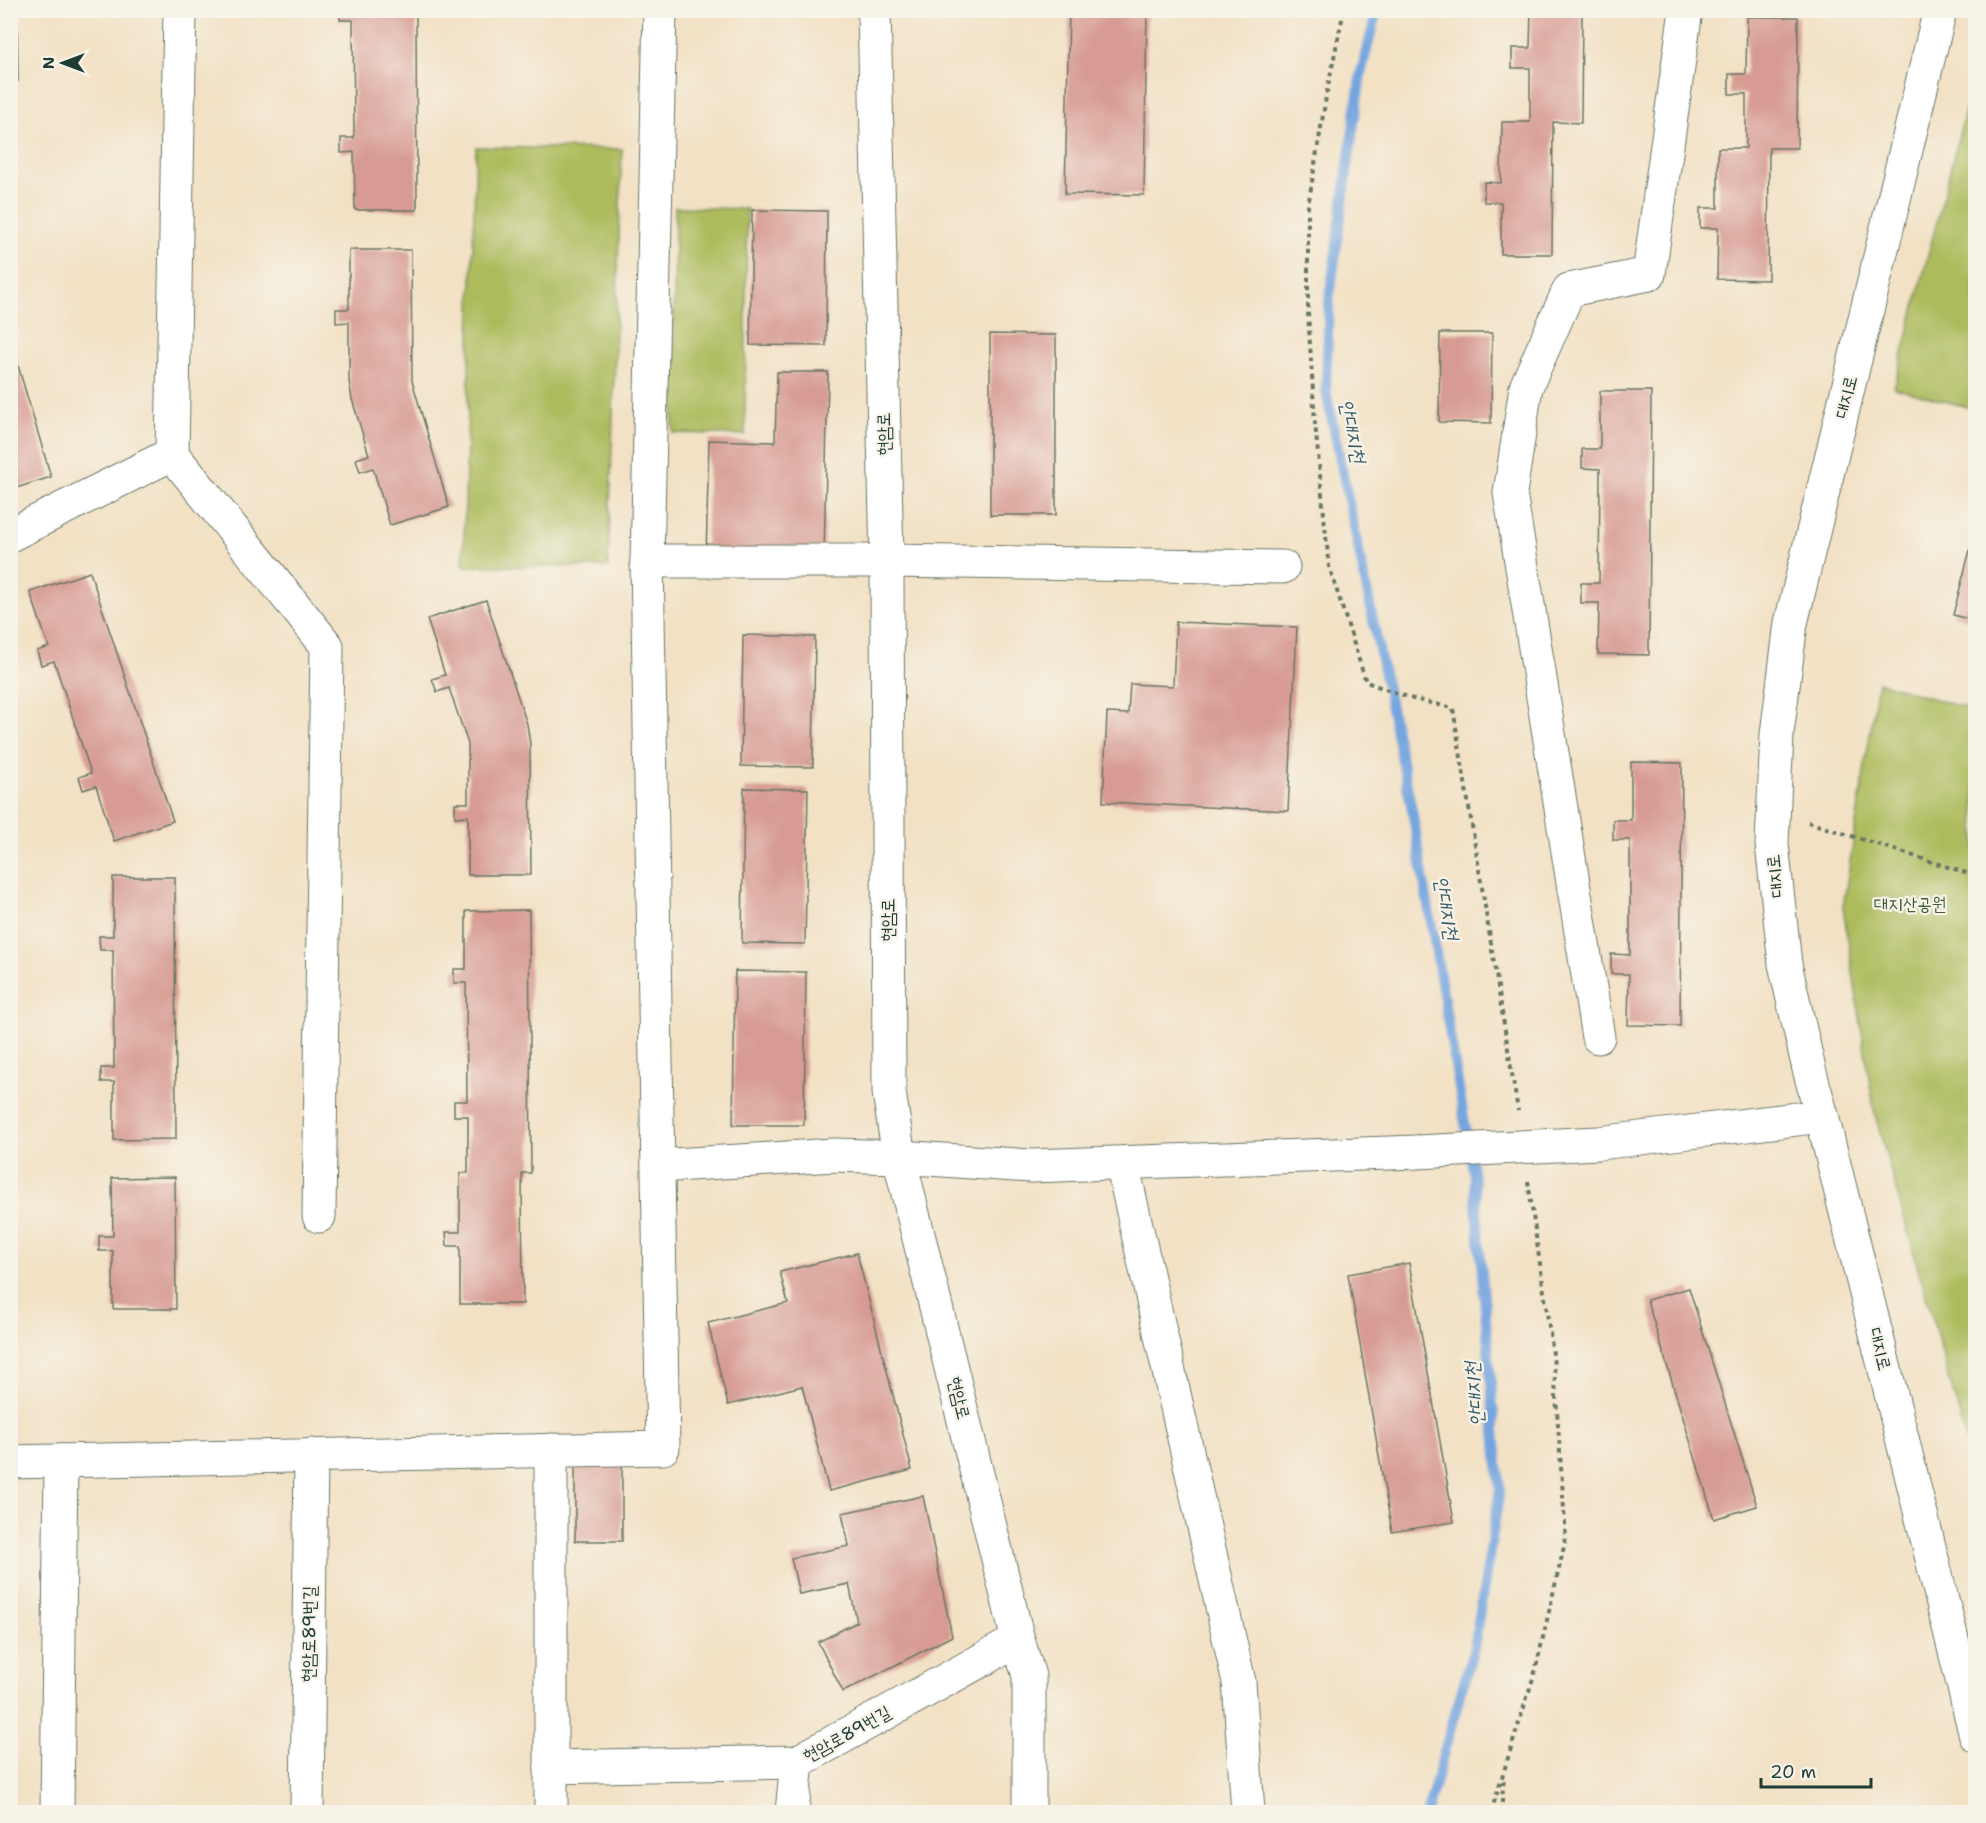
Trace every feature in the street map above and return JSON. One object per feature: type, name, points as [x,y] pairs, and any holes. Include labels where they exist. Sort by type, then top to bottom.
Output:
[{"type":"street","points":[[180,10],[172,454],[327,646],[319,1215]]},
{"type":"street","points":[[10,1462],[663,1448],[647,561],[660,10]]},
{"type":"street","name":"현암로","points":[[874,10],[886,561],[889,1092],[899,1156],[1018,1640],[1029,1676],[1029,1812]]},
{"type":"street","points":[[1598,1037],[1510,493],[1526,387],[1569,290],[1649,274],[1686,10]]},
{"type":"street","name":"대지로","points":[[1940,10],[1791,623],[1777,734],[1772,844],[1785,964],[1809,1069],[1976,1736]]},
{"type":"street","points":[[10,535],[172,454]]},
{"type":"street","points":[[647,561],[886,561],[1283,567]]},
{"type":"street","points":[[658,1166],[834,1155],[899,1156],[1031,1166],[1417,1152],[1599,1143],[1822,1116]]},
{"type":"street","points":[[1122,1163],[1239,1682],[1248,1812]]},
{"type":"street","points":[[551,1450],[551,1812]]},
{"type":"street","name":"현암로89번길","points":[[307,1812],[311,1455]]},
{"type":"street","points":[[57,1812],[61,1461]]},
{"type":"street","name":"현암로89번길","points":[[551,1767],[797,1762],[1018,1640]]},
{"type":"street","points":[[792,1812],[797,1762]]},
{"type":"path","points":[[1344,10],[1327,91],[1308,206],[1308,314],[1315,423],[1329,566],[1366,682],[1413,699],[1453,708],[1519,1121]]},
{"type":"path","points":[[1774,812],[1976,876]]},
{"type":"path","points":[[1491,1812],[1535,1672],[1566,1538],[1553,1354],[1527,1177]]},
{"type":"path","points":[[1501,1812],[1504,1770]]},
{"type":"green space","points":[[1975,73],[1975,409],[1894,388]]},
{"type":"green space","points":[[476,147],[622,149],[608,567],[463,566]]},
{"type":"green space","points":[[675,207],[747,209],[745,435],[673,433]]},
{"type":"green space","name":"대지산공원","points":[[1878,682],[1975,711],[1975,1470],[1874,1111],[1843,907]]},
{"type":"building","points":[[10,10],[17,10],[18,81],[10,81]]},
{"type":"building","points":[[340,10],[416,10],[417,210],[355,210],[354,152],[341,153],[341,138],[354,138],[353,20],[340,20]]},
{"type":"building","points":[[1069,10],[1147,12],[1144,195],[1065,194]]},
{"type":"building","points":[[1531,10],[1582,10],[1581,123],[1553,122],[1552,254],[1501,254],[1501,202],[1484,202],[1484,182],[1501,183],[1502,122],[1530,122],[1530,68],[1512,68],[1512,48],[1530,48]]},
{"type":"building","points":[[1747,17],[1798,17],[1797,148],[1769,148],[1768,280],[1717,279],[1718,228],[1700,228],[1700,208],[1718,208],[1718,148],[1746,148],[1746,94],[1729,94],[1729,74],[1746,74]]},
{"type":"building","points":[[752,210],[827,211],[826,346],[750,345]]},
{"type":"building","points":[[10,220],[13,220],[14,352],[51,477],[10,490]]},
{"type":"building","points":[[349,250],[411,250],[412,381],[449,507],[390,525],[373,468],[360,472],[356,459],[369,455],[352,399],[349,381],[349,322],[336,323],[336,309],[349,309]]},
{"type":"building","points":[[1440,333],[1492,333],[1491,423],[1439,422]]},
{"type":"building","points":[[990,334],[1056,335],[1056,515],[990,515]]},
{"type":"building","points":[[777,372],[828,372],[824,559],[706,557],[709,440],[775,442]]},
{"type":"building","points":[[1600,391],[1651,391],[1649,655],[1598,654],[1599,603],[1581,603],[1581,583],[1599,583],[1600,469],[1582,468],[1582,449],[1600,449]]},
{"type":"building","points":[[1976,531],[1976,621],[1953,615]]},
{"type":"building","points":[[90,572],[173,821],[114,841],[96,786],[83,790],[79,777],[91,773],[54,661],[41,665],[37,651],[49,647],[30,592]]},
{"type":"building","points":[[486,600],[527,724],[530,744],[531,875],[468,875],[468,816],[455,817],[455,803],[468,803],[468,744],[449,688],[437,692],[432,679],[445,675],[427,619]]},
{"type":"building","points":[[1176,622],[1297,627],[1288,811],[1103,802],[1107,713],[1128,714],[1130,684],[1173,686]]},
{"type":"building","points":[[743,635],[815,637],[813,767],[741,766]]},
{"type":"building","points":[[1631,762],[1682,763],[1680,1026],[1628,1025],[1629,974],[1611,974],[1611,954],[1630,955],[1630,840],[1613,840],[1613,820],[1631,820]]},
{"type":"building","points":[[744,788],[808,789],[805,944],[742,943]]},
{"type":"building","points":[[113,877],[175,877],[176,1139],[114,1140],[114,1082],[101,1082],[101,1068],[114,1068],[113,950],[100,950],[99,936],[113,936]]},
{"type":"building","points":[[529,910],[531,1173],[522,1173],[523,1304],[460,1304],[460,1246],[447,1246],[446,1232],[460,1232],[460,1173],[468,1173],[468,1116],[454,1116],[454,1101],[467,1101],[466,983],[454,983],[454,969],[466,969],[466,911]]},
{"type":"building","points":[[735,971],[806,972],[804,1125],[733,1125]]},
{"type":"building","points":[[175,1177],[176,1309],[113,1309],[113,1251],[99,1251],[99,1236],[113,1236],[112,1178]]},
{"type":"building","points":[[857,1253],[912,1470],[829,1491],[802,1386],[728,1405],[708,1323],[788,1303],[780,1272]]},
{"type":"building","points":[[1409,1263],[1454,1522],[1392,1532],[1348,1274]]},
{"type":"building","points":[[1689,1288],[1757,1506],[1714,1519],[1647,1300]]},
{"type":"building","points":[[575,1464],[622,1464],[622,1541],[575,1541]]},
{"type":"building","points":[[923,1496],[952,1636],[843,1692],[818,1642],[857,1622],[849,1584],[799,1594],[791,1558],[849,1546],[842,1513]]},
{"type":"waterway","name":"안대지천","points":[[1377,10],[1361,73],[1329,301],[1326,391],[1412,810],[1474,1177],[1500,1490],[1474,1647],[1427,1812]]}]
